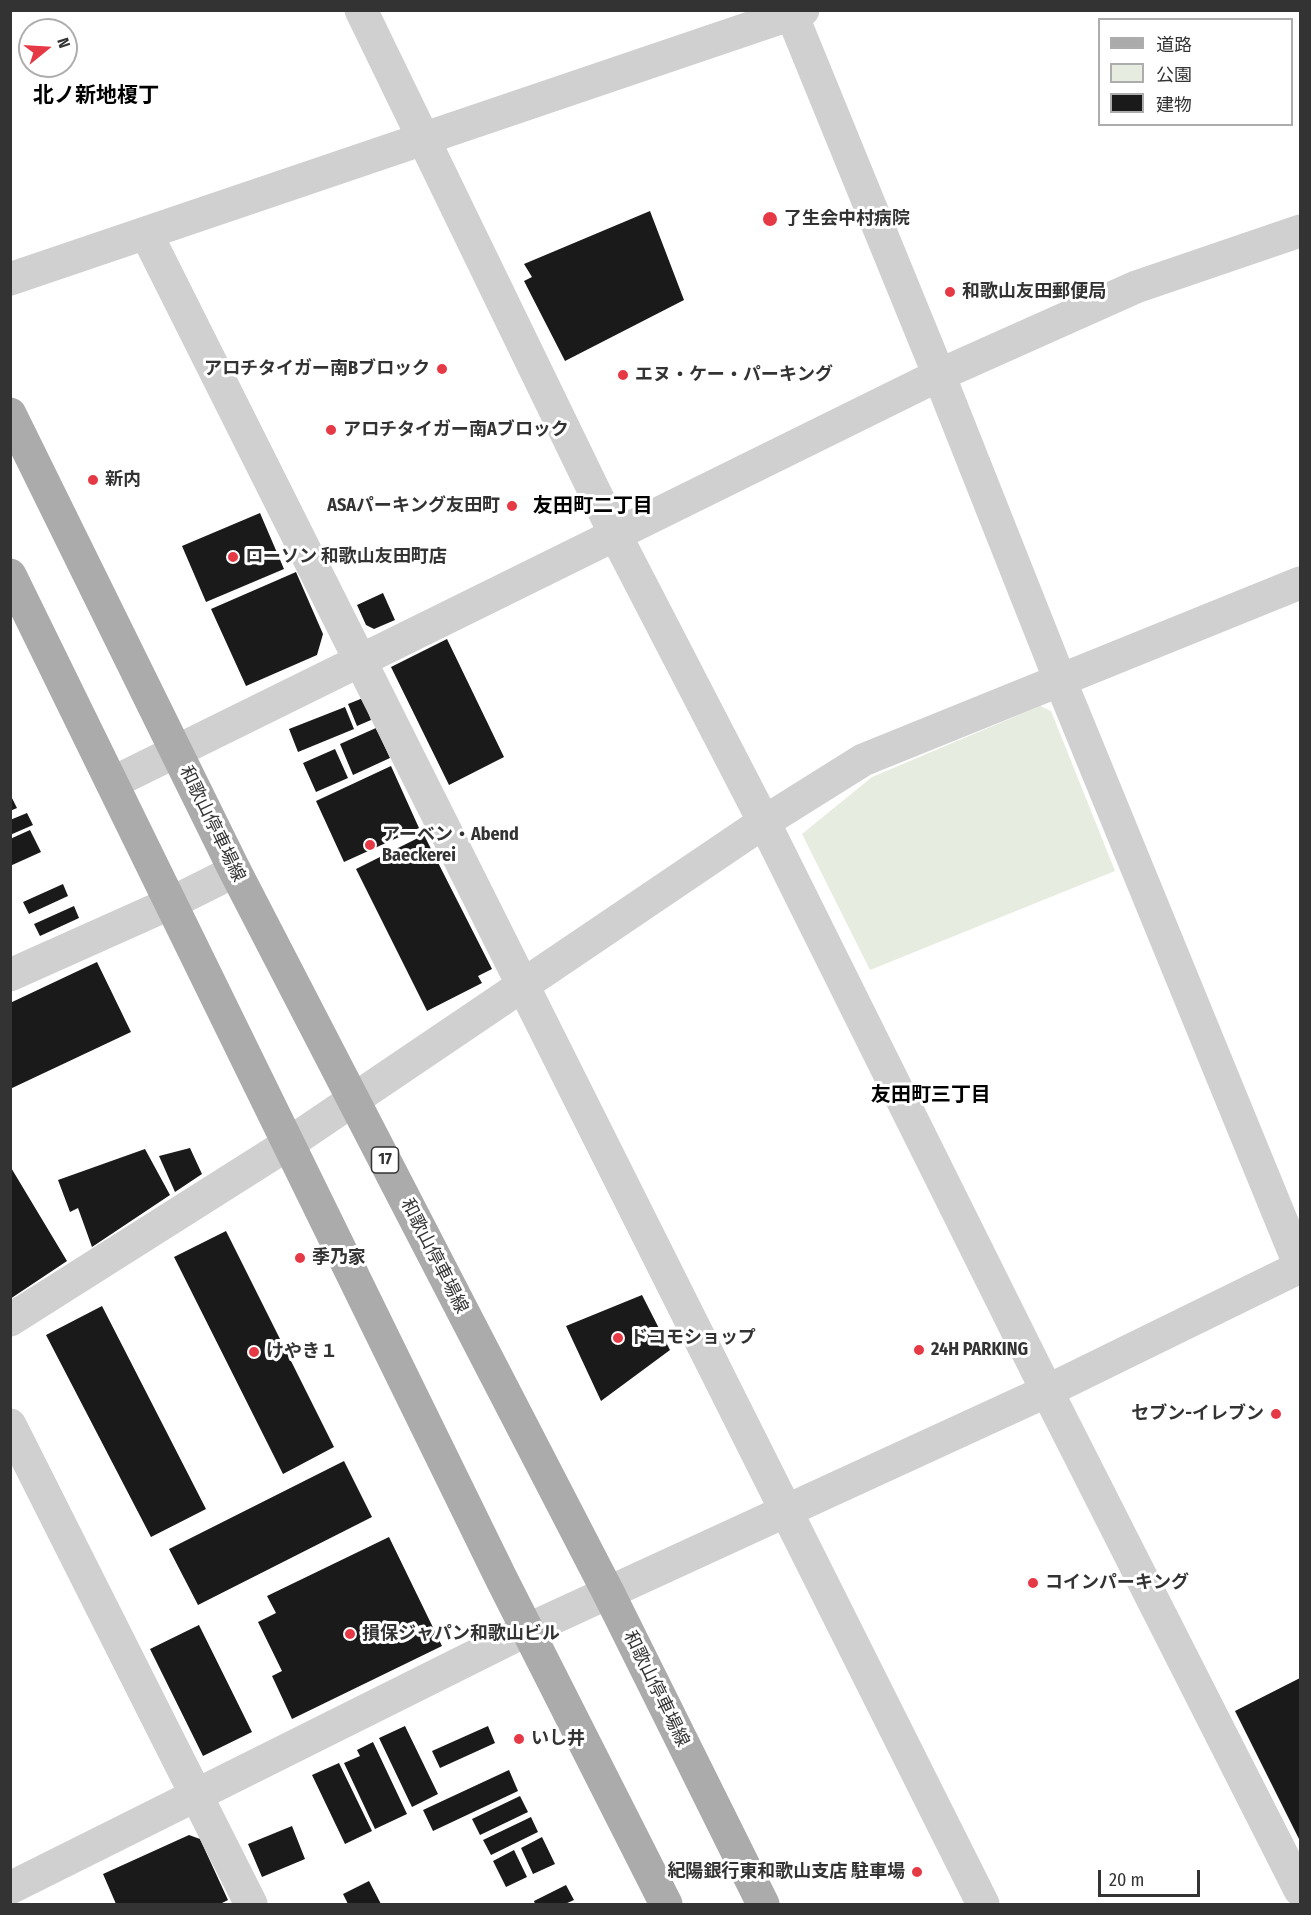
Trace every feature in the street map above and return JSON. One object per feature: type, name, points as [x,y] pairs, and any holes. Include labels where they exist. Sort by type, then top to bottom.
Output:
[{"type":"main road","name":"和歌山停車場線","points":[[10,414],[235,871],[608,1593],[763,1905]]},
{"type":"main road","points":[[10,575],[527,1630],[666,1905]]},
{"type":"street","points":[[361,10],[616,536],[764,822],[1047,1391],[1300,1890]]},
{"type":"street","points":[[10,279],[795,12],[1060,680],[1300,1266],[1047,1391],[527,1630],[10,1888]]},
{"type":"street","points":[[112,783],[939,375],[1136,287],[1300,231]]},
{"type":"street","points":[[146,233],[982,1905]]},
{"type":"street","points":[[10,1320],[354,1101],[764,822],[862,760],[1300,583]]},
{"type":"street","points":[[10,975],[171,903],[235,871]]},
{"type":"street","points":[[10,1425],[251,1905]]},
{"type":"green space","points":[[1040,706],[1051,711],[1115,871],[870,970],[802,834],[872,777]]},
{"type":"building","points":[[650,211],[684,300],[565,361],[524,281],[532,277],[524,264]]},
{"type":"building","name":"ローソン 和歌山友田町店","points":[[260,513],[284,569],[206,602],[182,546]]},
{"type":"building","points":[[296,572],[323,634],[317,655],[246,686],[211,609]]},
{"type":"building","points":[[383,593],[395,620],[374,629],[366,625],[357,605]]},
{"type":"building","points":[[447,639],[504,757],[449,785],[391,667]]},
{"type":"building","points":[[363,698],[371,720],[357,726],[348,704]]},
{"type":"building","points":[[345,707],[354,729],[298,752],[289,729]]},
{"type":"building","points":[[376,728],[390,758],[353,775],[340,744]]},
{"type":"building","points":[[335,749],[348,778],[316,792],[303,763]]},
{"type":"building","points":[[391,766],[419,828],[344,862],[316,801]]},
{"type":"building","points":[[10,794],[17,808],[10,811]]},
{"type":"building","points":[[27,813],[33,825],[10,835],[10,820]]},
{"type":"building","points":[[30,830],[41,852],[10,866],[10,839]]},
{"type":"building","points":[[424,835],[492,969],[478,976],[482,983],[427,1011],[356,869]]},
{"type":"building","points":[[63,884],[68,896],[29,914],[23,902]]},
{"type":"building","points":[[74,906],[79,918],[40,936],[34,924]]},
{"type":"building","points":[[97,962],[131,1032],[10,1089],[10,1003]]},
{"type":"building","points":[[190,1148],[202,1174],[175,1192],[159,1156]]},
{"type":"building","points":[[145,1149],[170,1195],[92,1247],[78,1208],[70,1212],[58,1180]]},
{"type":"building","points":[[10,1166],[67,1261],[10,1299]]},
{"type":"building","name":"けやき１","points":[[226,1231],[334,1447],[283,1474],[174,1257]]},
{"type":"building","name":"ドコモショップ","points":[[642,1295],[670,1350],[601,1401],[566,1326]]},
{"type":"building","points":[[102,1306],[206,1509],[151,1537],[46,1335]]},
{"type":"building","points":[[344,1461],[372,1517],[198,1605],[169,1549]]},
{"type":"building","name":"損保ジャパン和歌山ビル","points":[[389,1537],[442,1646],[292,1719],[272,1676],[282,1671],[258,1622],[276,1613],[267,1596]]},
{"type":"building","points":[[199,1625],[252,1732],[203,1756],[150,1649]]},
{"type":"building","points":[[1300,1678],[1300,1841],[1235,1711]]},
{"type":"building","points":[[405,1726],[438,1794],[412,1807],[379,1738]]},
{"type":"building","points":[[488,1726],[495,1743],[440,1768],[432,1751]]},
{"type":"building","points":[[373,1742],[407,1814],[375,1829],[344,1763],[360,1756],[357,1750]]},
{"type":"building","points":[[339,1763],[372,1831],[345,1844],[312,1775]]},
{"type":"building","points":[[509,1770],[518,1791],[433,1831],[423,1810]]},
{"type":"building","points":[[520,1796],[528,1812],[480,1835],[472,1819]]},
{"type":"building","points":[[531,1817],[538,1832],[491,1855],[483,1840]]},
{"type":"building","points":[[292,1826],[305,1859],[262,1877],[248,1844]]},
{"type":"building","points":[[189,1835],[200,1839],[228,1900],[220,1904],[116,1904],[103,1874]]},
{"type":"building","points":[[542,1837],[555,1864],[533,1874],[521,1848]]},
{"type":"building","points":[[514,1850],[527,1877],[506,1887],[493,1861]]},
{"type":"building","points":[[369,1881],[381,1904],[348,1904],[343,1894]]},
{"type":"building","points":[[566,1885],[574,1900],[565,1904],[535,1904],[534,1901]]},
{"type":"place","name":"了生会中村病院","points":[[770,219]]},
{"type":"place","name":"和歌山友田郵便局","points":[[950,292]]},
{"type":"place","name":"アロチタイガー南Bブロック","points":[[442,369]]},
{"type":"place","name":"エヌ・ケー・パーキング","points":[[623,375]]},
{"type":"place","name":"アロチタイガー南Aブロック","points":[[331,430]]},
{"type":"place","name":"新内","points":[[93,480]]},
{"type":"place","name":"ASAパーキング友田町","points":[[512,506]]},
{"type":"place","name":"ローソン 和歌山友田町店","points":[[233,557]]},
{"type":"place","name":"アーベン・Abend Baeckerei","points":[[370,845]]},
{"type":"place","name":"季乃家","points":[[300,1258]]},
{"type":"place","name":"ドコモショップ","points":[[618,1338]]},
{"type":"place","name":"24H PARKING","points":[[919,1350]]},
{"type":"place","name":"けやき１","points":[[254,1352]]},
{"type":"place","name":"セブン-イレブン","points":[[1276,1414]]},
{"type":"place","name":"コインパーキング","points":[[1033,1583]]},
{"type":"place","name":"損保ジャパン和歌山ビル","points":[[350,1634]]},
{"type":"place","name":"いし井","points":[[519,1739]]},
{"type":"place","name":"紀陽銀行東和歌山支店 駐車場","points":[[917,1872]]},
{"type":"district","name":"北ノ新地榎丁","points":[[96,96]]},
{"type":"district","name":"友田町二丁目","points":[[593,506]]},
{"type":"district","name":"友田町三丁目","points":[[931,1095]]}]
